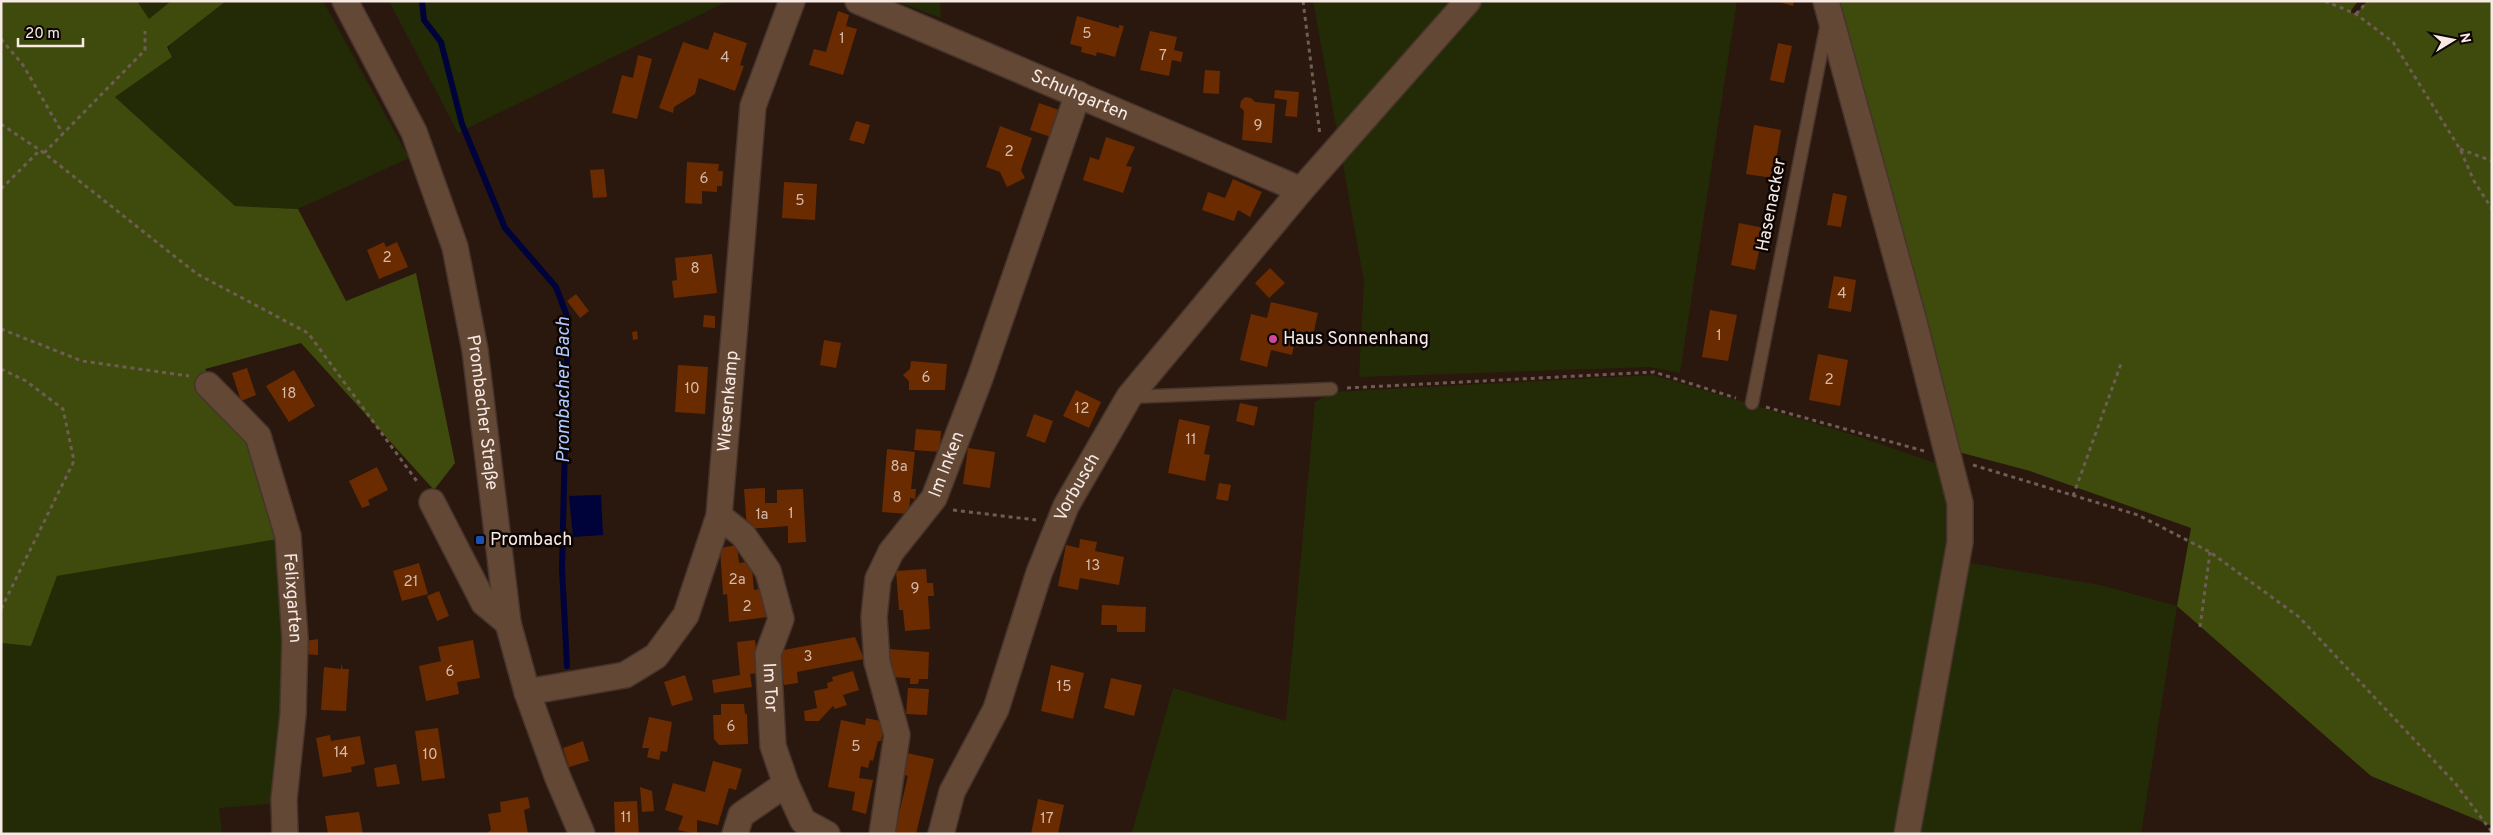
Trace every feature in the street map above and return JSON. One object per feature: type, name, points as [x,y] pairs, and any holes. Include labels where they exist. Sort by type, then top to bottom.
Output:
[{"type":"street","name":"Prombacher Straße","points":[[345,1],[414,132],[455,247],[475,350],[508,623],[527,692],[558,778],[582,834]]},
{"type":"street","name":"Wiesenkamp","points":[[527,692],[625,675],[656,656],[686,615],[719,516],[753,106],[792,1]]},
{"type":"street","name":"Schuhgarten","points":[[858,1],[1301,190]]},
{"type":"street","name":"Vorbusch","points":[[941,834],[952,792],[996,710],[1039,573],[1059,522],[1066,506],[1129,397],[1301,190],[1468,1]]},
{"type":"street","points":[[1828,7],[1913,318],[1960,504],[1960,542],[1907,834]]},
{"type":"street","name":"Im Inken","points":[[882,834],[897,735],[877,662],[874,618],[878,578],[891,552],[934,498],[980,378],[1078,94]]},
{"type":"street","name":"Felixgarten","points":[[208,385],[258,436],[288,536],[295,639],[293,714],[284,799],[285,834]]},
{"type":"street","points":[[432,502],[484,603],[508,623]]},
{"type":"street","name":"Im Tor","points":[[719,516],[742,535],[768,571],[781,618],[768,654],[773,746],[798,827],[827,834]]},
{"type":"street","points":[[735,834],[741,815],[786,784]]},
{"type":"lane","name":"Hasenacker","points":[[1752,403],[1828,7]]},
{"type":"lane","points":[[1129,397],[1331,389]]},
{"type":"path","points":[[1303,1],[1324,166]]},
{"type":"path","points":[[2325,1],[2356,14],[2393,42],[2460,149],[2474,181],[2492,209]]},
{"type":"path","points":[[2356,14],[2368,1]]},
{"type":"path","points":[[44,153],[145,50],[144,30]]},
{"type":"path","points":[[1,39],[23,65],[63,134]]},
{"type":"path","points":[[1,124],[44,153],[197,274],[308,333],[432,502]]},
{"type":"path","points":[[2460,149],[2492,161]]},
{"type":"path","points":[[1,189],[40,150]]},
{"type":"path","points":[[1,329],[82,361],[195,377],[208,385]]},
{"type":"path","points":[[2073,496],[2122,361]]},
{"type":"path","points":[[1,369],[26,381],[63,409],[74,461],[1,609]]},
{"type":"path","points":[[1331,389],[1654,372],[1752,403],[1948,458],[2138,515],[2210,552],[2299,617],[2455,783],[2492,832]]},
{"type":"path","points":[[928,506],[1059,522]]},
{"type":"path","points":[[2200,627],[2210,552]]},
{"type":"green space","points":[[1,1],[137,1],[149,19],[171,1],[226,1],[167,47],[172,57],[115,97],[235,206],[298,209],[346,301],[416,273],[455,463],[434,490],[301,343],[205,369],[255,446],[278,539],[57,576],[31,646],[1,643]]},
{"type":"green space","points":[[137,1],[171,1],[149,19]]},
{"type":"green space","points":[[226,1],[323,1],[409,158],[298,209],[235,206],[115,97],[171,57],[169,46]]},
{"type":"green space","points":[[389,1],[728,1],[458,133]]},
{"type":"green space","points":[[896,1],[940,1],[941,18]]},
{"type":"green space","points":[[1313,1],[1462,1],[1339,142]]},
{"type":"green space","points":[[1477,1],[1737,1],[1680,373],[1650,367],[1359,377],[1364,282],[1342,158]]},
{"type":"green space","points":[[1831,1],[2358,1],[2350,12],[2356,14],[2367,1],[2492,1],[2492,826],[2371,776],[2177,606],[2191,528],[2030,471],[1951,450]]},
{"type":"green space","points":[[1653,375],[1857,436],[1941,465],[1956,529],[1900,834],[1140,834],[1132,832],[1173,688],[1286,721],[1315,402],[1332,392]]},
{"type":"green space","points":[[278,539],[286,586],[279,803],[219,808],[222,834],[1,834],[1,643],[31,646],[57,576]]},
{"type":"green space","points":[[1964,562],[2100,585],[2177,606],[2141,834],[1911,834]]},
{"type":"shaded area","points":[[601,495],[603,535],[573,537],[569,496]]},
{"type":"building","points":[[1775,1],[1794,1],[1793,6]]},
{"type":"building","points":[[838,11],[849,15],[846,26],[857,29],[843,75],[809,65],[814,49],[826,52]]},
{"type":"building","points":[[1077,16],[1119,28],[1119,25],[1124,26],[1115,57],[1097,52],[1096,56],[1081,52],[1082,47],[1070,44]]},
{"type":"building","points":[[1150,31],[1177,37],[1174,50],[1183,52],[1181,62],[1172,60],[1169,76],[1140,70]]},
{"type":"building","points":[[714,32],[747,43],[740,65],[744,66],[735,91],[699,78],[695,94],[674,107],[673,113],[659,108],[683,42],[708,50]]},
{"type":"building","points":[[1778,43],[1792,46],[1784,83],[1770,80]]},
{"type":"building","points":[[638,55],[652,59],[637,119],[612,113],[622,75],[633,78]]},
{"type":"building","points":[[1205,70],[1220,71],[1219,94],[1203,93]]},
{"type":"building","points":[[1275,90],[1299,92],[1297,117],[1285,116],[1287,100],[1274,98]]},
{"type":"building","points":[[1245,97],[1251,98],[1255,102],[1275,104],[1272,143],[1242,140],[1244,111],[1240,107],[1241,101]]},
{"type":"building","points":[[1039,103],[1059,110],[1051,137],[1030,130]]},
{"type":"building","points":[[856,121],[870,125],[864,144],[849,140]]},
{"type":"building","points":[[1754,125],[1781,130],[1773,178],[1746,174]]},
{"type":"building","points":[[1000,126],[1032,138],[1021,170],[1025,178],[1007,187],[1000,172],[986,167]]},
{"type":"building","points":[[1106,137],[1135,147],[1126,166],[1132,167],[1123,193],[1083,180],[1090,157],[1099,160]]},
{"type":"building","points":[[687,162],[719,164],[718,171],[723,171],[722,186],[717,186],[717,192],[702,191],[702,204],[685,203]]},
{"type":"building","points":[[604,169],[607,197],[593,198],[590,170]]},
{"type":"building","points":[[1233,179],[1262,192],[1250,217],[1238,210],[1234,221],[1202,210],[1208,192],[1225,198]]},
{"type":"building","points":[[784,182],[817,184],[815,220],[782,218]]},
{"type":"building","points":[[1833,193],[1847,196],[1841,227],[1827,225]]},
{"type":"building","points":[[1739,223],[1764,228],[1755,270],[1731,265]]},
{"type":"building","points":[[384,242],[386,247],[397,242],[408,267],[379,279],[367,250]]},
{"type":"building","points":[[712,254],[717,293],[674,298],[672,281],[677,280],[675,258]]},
{"type":"building","points":[[1270,268],[1285,283],[1269,298],[1255,283]]},
{"type":"building","points":[[1834,276],[1856,280],[1851,312],[1828,308]]},
{"type":"building","points":[[576,294],[589,311],[580,318],[567,301]]},
{"type":"building","name":"Haus Sonnenhang","points":[[1271,302],[1318,313],[1313,335],[1302,332],[1299,347],[1294,346],[1292,355],[1271,350],[1267,367],[1240,360],[1251,314],[1267,318]]},
{"type":"building","points":[[1710,310],[1737,315],[1728,361],[1702,357]]},
{"type":"building","points":[[704,315],[715,316],[715,328],[703,327]]},
{"type":"building","points":[[637,331],[638,339],[633,340],[632,332]]},
{"type":"building","points":[[824,340],[841,343],[836,368],[820,365]]},
{"type":"building","points":[[1818,354],[1848,360],[1840,406],[1809,400]]},
{"type":"building","points":[[911,361],[947,364],[945,390],[909,390],[909,381],[903,375],[910,369]]},
{"type":"building","points":[[678,365],[708,367],[705,414],[675,412]]},
{"type":"building","points":[[247,368],[256,395],[241,401],[232,373]]},
{"type":"building","points":[[294,370],[315,406],[289,422],[266,386]]},
{"type":"building","points":[[1076,390],[1101,402],[1089,428],[1063,416]]},
{"type":"building","points":[[1240,403],[1258,407],[1254,426],[1236,421]]},
{"type":"building","points":[[1034,414],[1053,421],[1045,443],[1026,436]]},
{"type":"building","points":[[1179,419],[1210,426],[1204,454],[1210,455],[1205,481],[1168,473]]},
{"type":"building","points":[[916,429],[941,431],[940,452],[914,450]]},
{"type":"building","points":[[968,448],[995,452],[990,488],[963,484]]},
{"type":"building","points":[[887,449],[915,452],[911,489],[916,489],[915,499],[910,498],[909,514],[882,512]]},
{"type":"building","points":[[377,467],[388,490],[368,500],[370,505],[362,508],[349,481]]},
{"type":"building","points":[[1219,483],[1231,485],[1228,501],[1216,499]]},
{"type":"building","points":[[765,488],[765,503],[777,503],[777,490],[803,489],[806,542],[788,543],[788,526],[747,529],[744,489]]},
{"type":"building","points":[[1080,539],[1097,542],[1095,551],[1124,557],[1119,585],[1080,578],[1078,590],[1058,586],[1066,545],[1079,548]]},
{"type":"building","points":[[737,545],[739,563],[747,562],[752,569],[754,590],[764,588],[767,617],[729,622],[727,594],[723,595],[720,548]]},
{"type":"building","points":[[419,563],[428,594],[402,601],[393,571]]},
{"type":"building","points":[[926,569],[927,583],[933,583],[934,596],[928,596],[930,629],[905,631],[903,610],[899,610],[896,571]]},
{"type":"building","points":[[439,591],[449,616],[437,621],[427,596]]},
{"type":"building","points":[[1102,605],[1146,607],[1145,632],[1117,632],[1117,625],[1101,625]]},
{"type":"building","points":[[855,637],[864,659],[797,672],[798,683],[784,685],[778,651]]},
{"type":"building","points":[[318,639],[318,655],[305,654],[305,641]]},
{"type":"building","points":[[473,640],[480,678],[457,682],[459,694],[426,701],[419,666],[441,661],[438,647]]},
{"type":"building","points":[[755,640],[759,673],[750,674],[752,687],[714,693],[712,680],[740,675],[737,642]]},
{"type":"building","points":[[889,649],[929,652],[928,679],[919,679],[918,684],[910,684],[910,678],[887,677]]},
{"type":"building","points":[[341,664],[343,669],[349,669],[346,711],[321,710],[324,667],[341,669]]},
{"type":"building","points":[[1051,665],[1084,673],[1073,719],[1041,711]]},
{"type":"building","points":[[853,671],[859,690],[843,695],[847,705],[835,709],[833,706],[819,721],[805,721],[804,711],[817,708],[814,691],[828,688],[827,683],[833,681],[832,677]]},
{"type":"building","points":[[685,675],[693,700],[672,706],[664,682]]},
{"type":"building","points":[[1111,678],[1142,685],[1134,716],[1104,708]]},
{"type":"building","points":[[908,688],[929,689],[927,715],[906,714]]},
{"type":"building","points":[[721,704],[744,704],[745,714],[747,714],[748,744],[719,745],[714,739],[713,715],[721,715]]},
{"type":"building","points":[[649,717],[672,722],[667,752],[661,751],[659,760],[647,757],[649,748],[642,748]]},
{"type":"building","points":[[866,718],[885,722],[881,741],[878,741],[873,761],[870,760],[868,768],[861,766],[859,778],[873,780],[866,814],[852,810],[855,792],[828,787],[841,720],[865,725]]},
{"type":"building","points":[[438,728],[445,778],[422,781],[415,731]]},
{"type":"building","points":[[330,735],[331,741],[360,736],[365,764],[351,767],[352,772],[323,777],[316,738]]},
{"type":"building","points":[[583,741],[589,761],[569,767],[563,748]]},
{"type":"building","points":[[907,753],[934,759],[916,834],[894,834],[908,776],[902,774]]},
{"type":"building","points":[[713,761],[742,769],[736,790],[729,788],[718,825],[697,820],[697,834],[678,830],[683,816],[665,810],[673,783],[705,792]]},
{"type":"building","points":[[396,764],[400,784],[377,787],[374,768]]},
{"type":"building","points":[[640,787],[652,791],[654,811],[642,812]]},
{"type":"building","points":[[528,797],[530,808],[524,810],[528,834],[486,834],[491,830],[488,814],[501,812],[500,802]]},
{"type":"building","points":[[1038,799],[1064,805],[1058,834],[1031,834]]},
{"type":"building","points":[[637,801],[639,834],[615,834],[614,802]]},
{"type":"building","points":[[359,812],[363,834],[328,834],[325,816]]},
{"type":"waterway","name":"Prombacher Bach","points":[[422,1],[424,20],[441,42],[462,124],[505,228],[556,287],[568,319],[562,568],[567,666]]},
{"type":"place","name":"Haus Sonnenhang","points":[[1273,339]]},
{"type":"place","name":"Prombach","points":[[480,540]]}]
